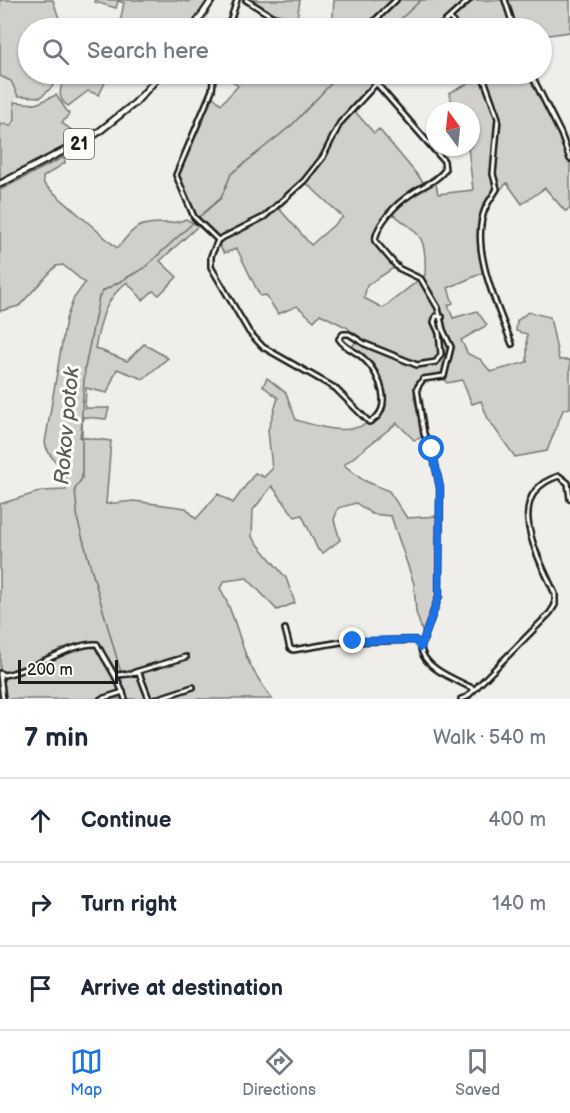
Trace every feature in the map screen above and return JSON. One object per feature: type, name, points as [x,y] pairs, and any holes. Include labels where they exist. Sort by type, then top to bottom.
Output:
[{"type":"main road","points":[[200,18],[212,0]]},
{"type":"main road","name":"21","points":[[0,184],[96,134],[135,103],[152,84]]},
{"type":"street","points":[[231,18],[237,0]]},
{"type":"street","points":[[246,0],[273,18]]},
{"type":"street","points":[[377,18],[396,0]]},
{"type":"street","points":[[452,18],[469,0]]},
{"type":"street","points":[[506,0],[510,18]]},
{"type":"street","points":[[213,84],[176,175],[194,217],[218,240]]},
{"type":"street","points":[[375,84],[340,123],[323,157],[304,181],[264,217],[218,240],[211,255],[212,267],[249,333],[263,347],[335,388],[369,422],[375,419],[383,408],[382,387],[367,361],[343,345],[339,339],[343,334],[349,334],[364,344],[417,365],[436,362],[441,354],[439,333],[434,322],[436,316],[442,317]]},
{"type":"street","points":[[377,84],[444,161],[445,170],[437,180],[404,200],[376,231],[375,241],[398,268],[421,279],[442,317],[443,330],[451,347],[444,376],[423,379],[417,388],[424,434],[432,449],[440,488],[439,596],[421,647]]},
{"type":"street","points":[[486,84],[498,118],[493,174],[497,189],[484,210],[481,230],[484,274],[512,344]]},
{"type":"street","points":[[536,84],[561,134],[570,159]]},
{"type":"street","points":[[461,699],[474,689],[550,613],[555,604],[555,594],[527,529],[532,497],[548,481],[559,476],[568,483],[570,498]]},
{"type":"street","points":[[285,629],[290,648],[293,650],[341,642],[418,641],[426,662],[474,689]]},
{"type":"street","points":[[3,699],[0,673],[19,671],[83,646],[97,644],[105,661],[117,675],[125,699]]},
{"type":"street","points":[[117,675],[186,657]]},
{"type":"street","points":[[135,672],[140,675],[149,699]]},
{"type":"street","points":[[156,699],[193,687]]},
{"type":"street","points":[[101,699],[123,692]]},
{"type":"shaded area","points":[[0,0],[53,0],[59,18],[18,18],[18,84],[54,84],[52,87],[41,97],[18,96],[11,81],[0,76]]},
{"type":"shaded area","points":[[95,0],[189,2],[191,0],[210,0],[198,18],[121,18],[124,3],[118,1],[116,8],[95,2]]},
{"type":"shaded area","points":[[252,0],[300,0],[297,18],[268,12]]},
{"type":"shaded area","points":[[334,0],[570,0],[570,32],[552,35],[552,18],[332,18]]},
{"type":"shaded area","points":[[0,76],[11,81],[18,96],[14,102],[15,120],[10,126],[0,123]]},
{"type":"shaded area","points":[[62,84],[104,84],[99,95],[88,91],[68,106],[60,95]]},
{"type":"shaded area","points":[[236,84],[373,84],[351,107],[374,133],[379,129],[424,183],[435,179],[438,194],[473,190],[469,156],[480,156],[480,102],[452,102],[449,93],[468,84],[537,84],[562,131],[570,156],[570,209],[565,211],[545,188],[522,204],[507,183],[486,213],[482,234],[487,271],[448,288],[453,303],[448,305],[453,318],[477,311],[487,325],[461,340],[468,354],[480,359],[491,372],[527,362],[527,334],[516,331],[517,321],[528,312],[550,317],[559,360],[570,360],[570,408],[563,410],[547,451],[515,457],[488,419],[481,401],[472,404],[462,380],[447,383],[441,376],[417,381],[414,397],[424,437],[414,440],[397,423],[344,465],[363,480],[389,491],[407,518],[438,516],[442,594],[425,640],[416,612],[414,584],[391,516],[372,514],[356,503],[338,508],[334,520],[340,540],[323,553],[318,550],[302,515],[295,517],[272,486],[253,510],[252,537],[286,578],[295,603],[277,610],[247,578],[225,581],[220,588],[231,611],[249,663],[272,699],[0,699],[0,504],[42,491],[66,490],[67,482],[63,470],[47,450],[45,443],[66,319],[74,298],[85,283],[63,265],[56,266],[19,306],[0,311],[0,190],[64,157],[65,163],[43,177],[44,184],[117,248],[132,231],[144,225],[186,219],[197,225],[176,174],[209,93],[221,104],[238,86]],"holes":[[[302,179],[343,217],[311,245],[276,205]],[[389,211],[415,231],[425,251],[425,275],[383,308],[364,298],[367,285],[400,264],[374,240],[375,232]],[[198,226],[217,242],[224,253],[237,249],[260,296],[266,295],[278,314],[297,306],[314,321],[320,314],[348,328],[357,340],[351,348],[371,368],[380,384],[384,412],[363,426],[352,429],[320,427],[296,420],[286,393],[267,378],[263,386],[278,398],[268,430],[272,469],[264,477],[255,473],[233,503],[218,494],[196,519],[186,508],[134,501],[106,504],[111,441],[80,437],[83,417],[106,419],[109,408],[85,408],[86,388],[107,393],[117,369],[143,379],[168,358],[144,344],[127,361],[95,348],[108,303],[127,282],[143,300],[153,291],[159,295],[177,277],[160,261]]]},
{"type":"shaded area","points":[[56,95],[69,114],[62,123],[84,139],[0,182],[0,123],[10,126],[15,120],[14,102],[36,104]]},
{"type":"waterway","name":"Rokov potok","points":[[402,18],[421,0]]},
{"type":"waterway","name":"Rokov potok","points":[[198,218],[221,198],[231,174],[292,125],[331,84]]},
{"type":"waterway","name":"Rokov potok","points":[[121,673],[78,522],[75,489],[82,478],[82,409],[85,368],[99,297],[103,291],[144,268],[194,222]]},
{"type":"waterway","name":"Rokov potok","points":[[121,678],[127,699]]},
{"type":"route","points":[[353,641],[415,640],[421,647],[439,596],[440,488],[432,449]]}]
